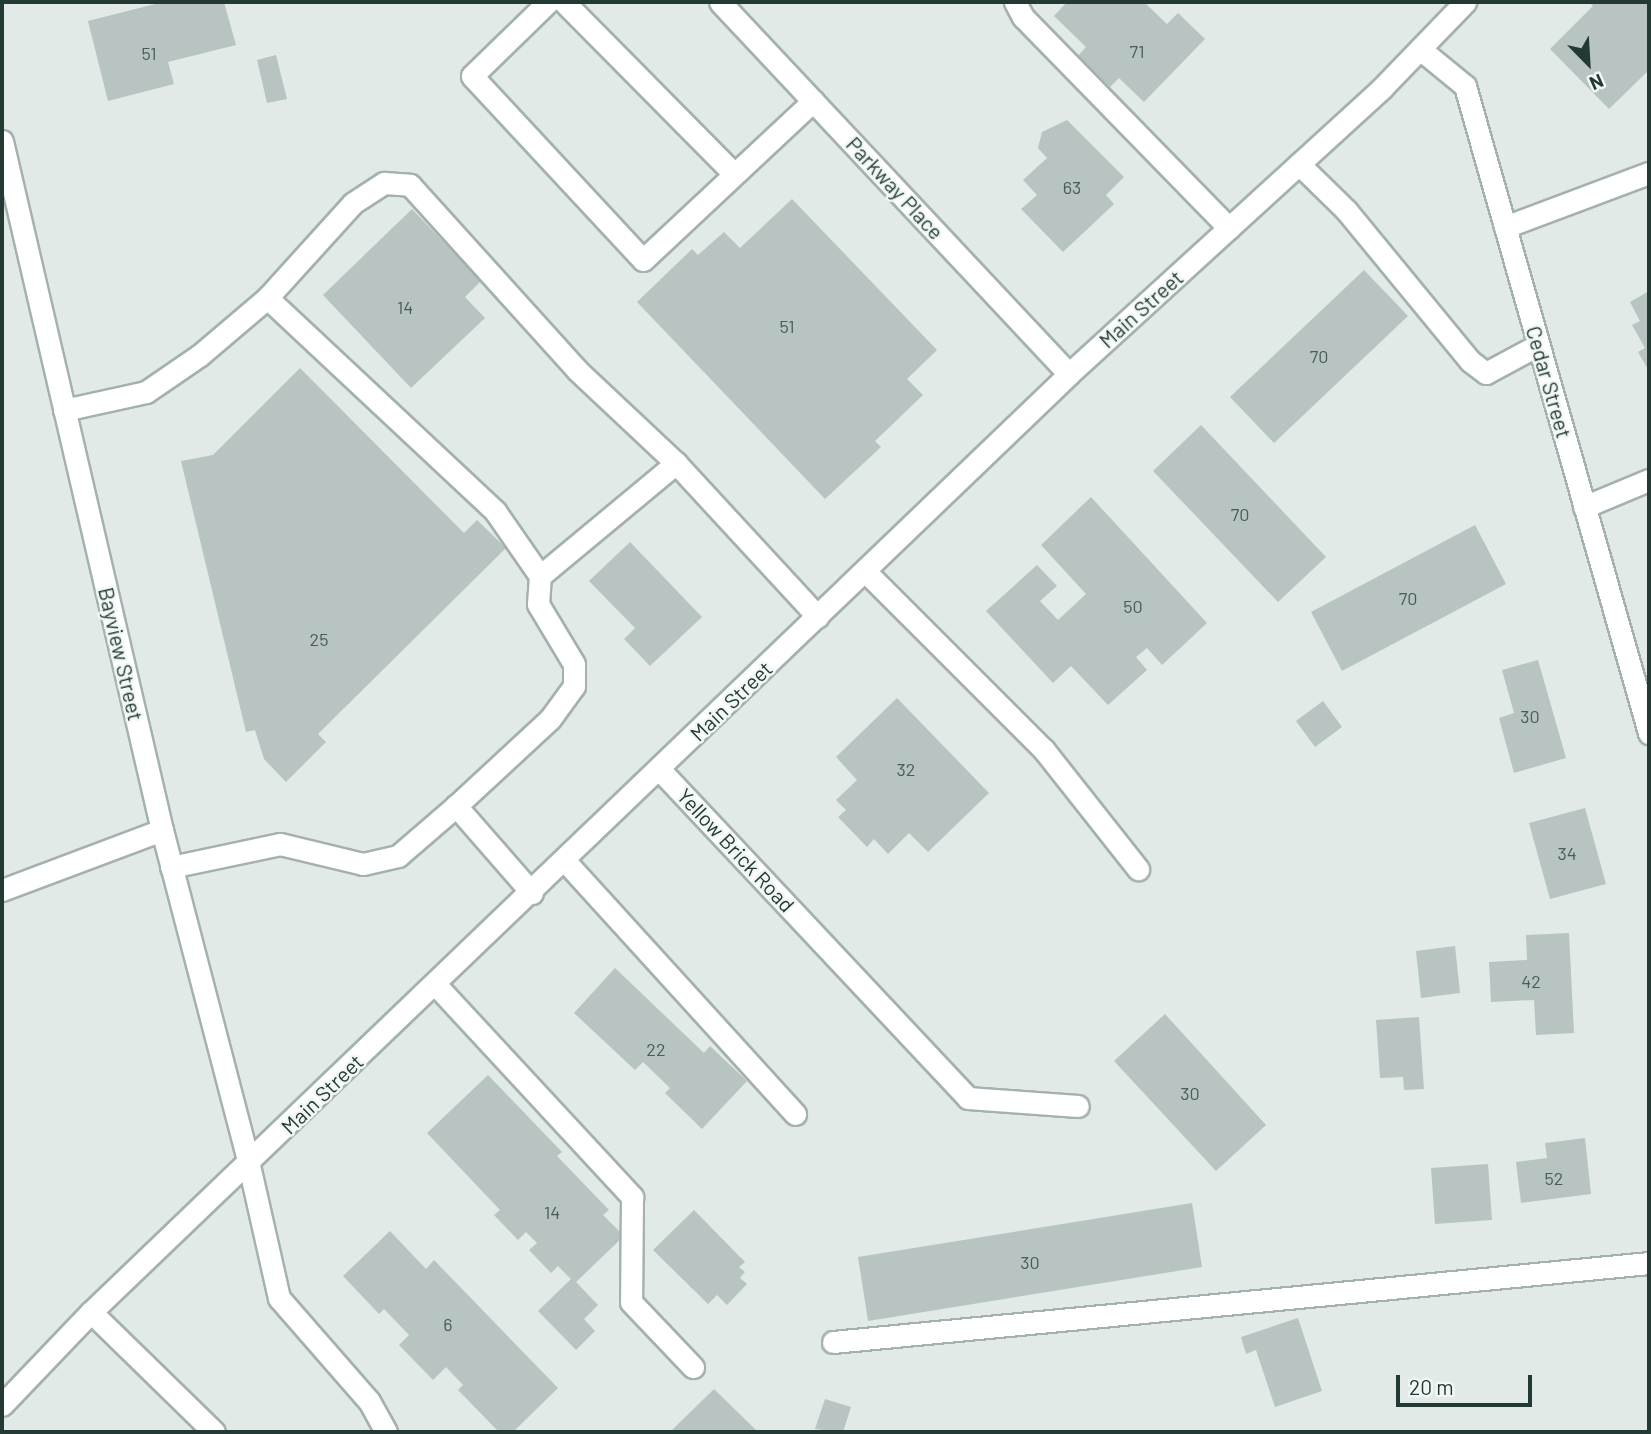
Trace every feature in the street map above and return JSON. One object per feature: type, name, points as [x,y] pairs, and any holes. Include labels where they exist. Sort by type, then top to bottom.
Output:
[{"type":"street","points":[[548,2],[472,76],[643,260],[813,101]]},
{"type":"street","points":[[564,2],[733,173]]},
{"type":"street","name":"Parkway Place","points":[[720,2],[1069,374]]},
{"type":"street","points":[[1015,2],[1023,17],[1229,228]]},
{"type":"street","name":"Main Street","points":[[2,1405],[91,1312],[249,1165],[565,862],[1069,374],[1299,164],[1420,49],[1465,2]]},
{"type":"street","name":"Cedar Street","points":[[1420,49],[1465,86],[1649,733]]},
{"type":"street","name":"Bayview Street","points":[[2,141],[162,830],[249,1165],[279,1298],[369,1401],[386,1432]]},
{"type":"street","points":[[1299,164],[1346,211],[1470,361],[1486,373],[1538,345]]},
{"type":"street","points":[[1505,227],[1649,173]]},
{"type":"street","points":[[64,410],[146,393],[200,355],[267,298],[353,203],[384,183],[410,185],[577,370],[676,463],[818,617]]},
{"type":"street","points":[[171,867],[280,844],[363,864],[398,856],[550,719],[574,687],[574,664],[538,604],[540,576],[495,511],[267,298]]},
{"type":"street","points":[[540,576],[676,463]]},
{"type":"street","points":[[1584,507],[1649,480]]},
{"type":"street","points":[[866,572],[1044,750],[1138,869]]},
{"type":"street","name":"Yellow Brick Road","points":[[660,770],[968,1098],[1078,1106]]},
{"type":"street","points":[[456,806],[532,892]]},
{"type":"street","points":[[2,890],[162,830]]},
{"type":"street","points":[[565,862],[794,1114]]},
{"type":"street","points":[[436,985],[632,1197],[631,1301],[693,1367]]},
{"type":"street","points":[[833,1342],[1649,1263]]},
{"type":"street","points":[[91,1312],[214,1432]]},
{"type":"building","points":[[163,2],[224,2],[236,45],[168,62],[174,84],[108,101],[88,21]]},
{"type":"building","points":[[1067,2],[1144,2],[1167,24],[1178,13],[1205,39],[1144,102],[1119,78],[1110,87],[1078,56],[1086,47],[1054,16]]},
{"type":"building","points":[[1588,2],[1649,2],[1649,70],[1609,109],[1550,49],[1593,6]]},
{"type":"building","points":[[276,55],[287,99],[267,103],[257,60]]},
{"type":"building","points":[[1067,120],[1124,177],[1106,195],[1114,204],[1063,252],[1021,209],[1037,195],[1023,180],[1047,158],[1038,148],[1042,132]]},
{"type":"building","points":[[792,199],[937,350],[907,379],[923,395],[875,441],[881,447],[825,499],[637,302],[692,249],[698,255],[724,232],[740,248]]},
{"type":"building","points":[[412,209],[481,281],[465,297],[485,318],[411,388],[323,295]]},
{"type":"building","points":[[1364,270],[1408,316],[1274,443],[1230,397]]},
{"type":"building","points":[[1649,291],[1649,371],[1638,352],[1645,348],[1632,325],[1640,321],[1630,302]]},
{"type":"building","points":[[300,368],[464,533],[477,520],[506,548],[318,734],[326,742],[286,782],[264,759],[255,730],[246,732],[181,461],[213,455]]},
{"type":"building","points":[[1201,425],[1326,557],[1278,602],[1153,471]]},
{"type":"building","points":[[1091,497],[1207,623],[1162,665],[1147,648],[1136,657],[1147,670],[1108,705],[1071,666],[1053,683],[986,611],[1037,565],[1057,586],[1040,601],[1058,620],[1086,594],[1041,545]]},
{"type":"building","points":[[1475,525],[1506,584],[1342,671],[1311,612]]},
{"type":"building","points":[[630,542],[702,617],[650,666],[624,639],[635,628],[589,581]]},
{"type":"building","points":[[1538,660],[1566,758],[1514,773],[1499,718],[1514,713],[1502,670]]},
{"type":"building","points":[[897,698],[989,793],[928,852],[909,833],[888,854],[874,839],[867,847],[838,817],[846,810],[836,800],[857,780],[836,757]]},
{"type":"building","points":[[1323,701],[1342,727],[1315,747],[1296,721]]},
{"type":"building","points":[[1585,808],[1606,884],[1550,899],[1529,823]]},
{"type":"building","points":[[1569,933],[1574,1033],[1536,1035],[1534,1000],[1491,1002],[1489,962],[1527,960],[1526,935]]},
{"type":"building","points":[[1455,946],[1460,993],[1421,998],[1416,951]]},
{"type":"building","points":[[615,968],[704,1053],[710,1046],[747,1081],[702,1129],[665,1093],[670,1088],[643,1062],[635,1070],[574,1013]]},
{"type":"building","points":[[1165,1014],[1266,1125],[1216,1171],[1114,1061]]},
{"type":"building","points":[[1419,1017],[1424,1089],[1404,1090],[1403,1077],[1380,1078],[1376,1020]]},
{"type":"building","points":[[488,1075],[562,1152],[557,1156],[609,1210],[603,1215],[624,1236],[576,1282],[598,1305],[584,1319],[595,1331],[576,1350],[538,1311],[571,1279],[558,1266],[551,1273],[529,1250],[537,1243],[526,1232],[518,1240],[494,1215],[500,1210],[427,1133]]},
{"type":"building","points":[[1585,1138],[1591,1194],[1521,1203],[1516,1162],[1547,1158],[1545,1143]]},
{"type":"building","points":[[1488,1164],[1492,1220],[1435,1224],[1431,1168]]},
{"type":"building","points":[[1192,1203],[1202,1267],[868,1321],[858,1257]]},
{"type":"building","points":[[694,1210],[745,1262],[739,1267],[745,1272],[740,1278],[747,1284],[727,1305],[717,1295],[708,1304],[653,1250]]},
{"type":"building","points":[[390,1231],[426,1269],[434,1260],[558,1388],[513,1432],[499,1432],[458,1390],[463,1385],[446,1367],[433,1380],[399,1345],[409,1335],[384,1309],[379,1314],[343,1276]]},
{"type":"building","points":[[1298,1318],[1322,1391],[1275,1407],[1256,1350],[1246,1354],[1241,1337]]},
{"type":"building","points":[[714,1389],[758,1432],[672,1430]]},
{"type":"building","points":[[825,1399],[851,1407],[843,1432],[815,1429]]}]
